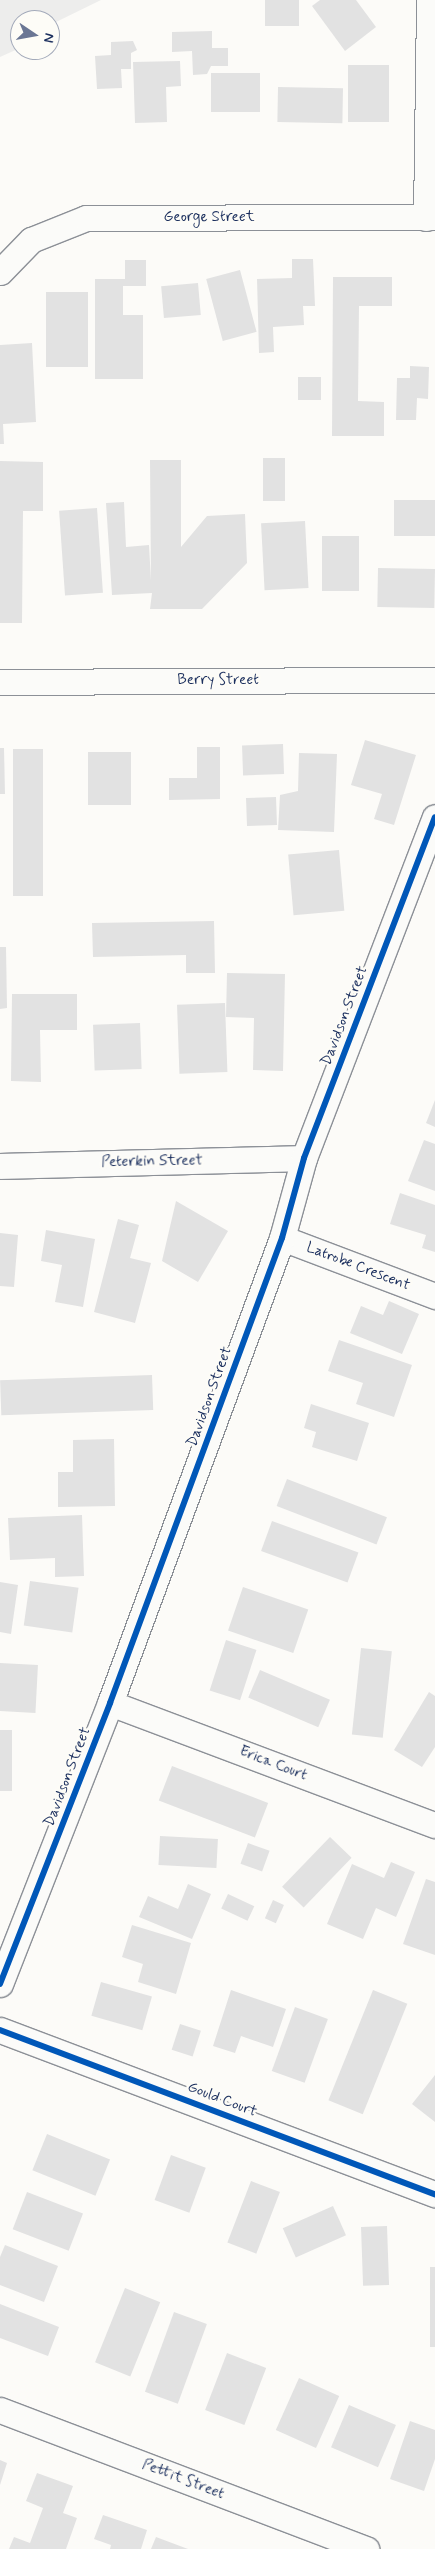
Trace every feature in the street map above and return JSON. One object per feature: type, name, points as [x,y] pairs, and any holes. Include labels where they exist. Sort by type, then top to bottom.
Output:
[{"type":"street","points":[[429,0],[430,217]]},
{"type":"street","name":"George Street","points":[[0,272],[31,240],[86,218],[430,217]]},
{"type":"street","name":"Berry Street","points":[[0,682],[435,680]]},
{"type":"street","name":"Davidson Street","points":[[0,1984],[110,1703],[282,1238],[304,1158],[435,817]]},
{"type":"street","name":"Peterkin Street","points":[[0,1166],[304,1158]]},
{"type":"street","name":"Latrobe Crescent","points":[[282,1238],[435,1296]]},
{"type":"street","name":"Erica Court","points":[[110,1703],[435,1826]]},
{"type":"street","name":"Gould Court","points":[[0,2030],[435,2194]]},
{"type":"street","name":"Pettit Street","points":[[0,2410],[366,2549]]},
{"type":"shaded area","points":[[0,0],[101,0],[60,20],[60,10],[10,10],[10,52],[0,57]]},
{"type":"building","points":[[265,0],[299,0],[299,26],[265,26]]},
{"type":"building","points":[[320,0],[356,0],[376,27],[345,51],[312,6]]},
{"type":"building","points":[[212,31],[212,48],[228,48],[228,66],[211,66],[207,74],[193,75],[192,51],[172,52],[172,32]]},
{"type":"building","points":[[133,41],[137,50],[131,53],[131,69],[121,69],[122,88],[97,89],[95,56],[111,55],[111,42]]},
{"type":"building","points":[[180,61],[181,86],[166,87],[167,122],[135,123],[133,62]]},
{"type":"building","points":[[348,65],[389,65],[389,122],[348,122]]},
{"type":"building","points":[[211,73],[260,73],[260,112],[211,112]]},
{"type":"building","points":[[278,87],[343,88],[342,123],[277,122]]},
{"type":"building","points":[[292,259],[313,259],[315,306],[303,306],[304,325],[273,327],[274,352],[259,353],[257,279],[292,278]]},
{"type":"building","points":[[125,260],[146,260],[146,286],[123,286],[123,315],[143,315],[143,379],[95,379],[95,279],[125,279]]},
{"type":"building","points":[[240,270],[257,332],[223,341],[206,279]]},
{"type":"building","points":[[333,277],[392,277],[392,306],[359,306],[358,401],[384,402],[384,436],[332,436]]},
{"type":"building","points":[[198,283],[201,315],[164,318],[161,286]]},
{"type":"building","points":[[46,292],[88,292],[88,367],[46,367]]},
{"type":"building","points":[[32,343],[36,422],[3,424],[4,444],[0,444],[0,345]]},
{"type":"building","points":[[410,366],[429,367],[428,399],[417,398],[416,420],[396,420],[397,378],[410,378]]},
{"type":"building","points":[[298,377],[321,377],[321,400],[298,400]]},
{"type":"building","points":[[263,458],[285,458],[285,501],[263,501]]},
{"type":"building","points":[[150,460],[181,460],[181,547],[207,516],[245,514],[247,563],[202,609],[150,609],[152,593],[112,595],[106,503],[124,502],[126,547],[149,545],[151,581]]},
{"type":"building","points":[[0,461],[43,462],[43,511],[23,511],[22,623],[0,623]]},
{"type":"building","points":[[394,500],[435,500],[435,536],[394,536]]},
{"type":"building","points":[[97,508],[103,593],[65,595],[59,511]]},
{"type":"building","points":[[305,521],[309,588],[265,590],[261,523]]},
{"type":"building","points":[[322,536],[359,536],[359,591],[322,591]]},
{"type":"building","points":[[378,568],[435,569],[434,608],[377,607]]},
{"type":"building","points":[[365,740],[416,755],[394,825],[374,819],[382,794],[351,785]]},
{"type":"building","points":[[283,744],[284,774],[243,775],[242,745]]},
{"type":"building","points":[[197,747],[220,747],[220,799],[169,800],[169,778],[197,778]]},
{"type":"building","points":[[0,748],[4,748],[5,794],[0,794]]},
{"type":"building","points":[[13,749],[43,749],[43,896],[13,896]]},
{"type":"building","points":[[88,752],[131,752],[131,805],[88,805]]},
{"type":"building","points":[[299,753],[337,754],[334,832],[278,830],[280,795],[298,791]]},
{"type":"building","points":[[276,797],[277,825],[247,826],[246,798]]},
{"type":"building","points":[[339,850],[344,911],[294,915],[288,854]]},
{"type":"building","points":[[214,921],[215,973],[186,973],[186,955],[93,957],[92,923]]},
{"type":"building","points":[[0,947],[6,947],[7,1008],[0,1009]]},
{"type":"building","points":[[227,973],[285,974],[283,1071],[253,1070],[254,1018],[226,1017]]},
{"type":"building","points":[[12,994],[77,994],[77,1030],[40,1030],[41,1082],[11,1081]]},
{"type":"building","points":[[225,1003],[227,1072],[179,1074],[177,1005]]},
{"type":"building","points":[[140,1023],[142,1069],[95,1071],[93,1025]]},
{"type":"building","points":[[435,1100],[435,1127],[426,1123]]},
{"type":"building","points":[[424,1140],[435,1144],[435,1191],[408,1181]]},
{"type":"building","points":[[400,1193],[435,1205],[435,1252],[422,1248],[426,1235],[390,1224]]},
{"type":"building","points":[[176,1201],[228,1231],[198,1282],[162,1261]]},
{"type":"building","points":[[118,1219],[139,1225],[130,1258],[151,1263],[135,1323],[94,1312]]},
{"type":"building","points":[[46,1230],[95,1239],[83,1307],[55,1302],[62,1265],[41,1261]]},
{"type":"building","points":[[0,1233],[18,1235],[14,1287],[0,1286]]},
{"type":"building","points":[[389,1301],[419,1314],[402,1354],[350,1333],[361,1306],[383,1315]]},
{"type":"building","points":[[339,1340],[412,1365],[394,1417],[356,1404],[363,1383],[328,1371]]},
{"type":"building","points":[[152,1375],[153,1410],[1,1415],[0,1380]]},
{"type":"building","points":[[311,1404],[369,1423],[357,1461],[312,1447],[316,1432],[304,1428]]},
{"type":"building","points":[[114,1439],[115,1506],[58,1507],[58,1472],[73,1472],[73,1440]]},
{"type":"building","points":[[287,1479],[387,1517],[377,1544],[277,1506]]},
{"type":"building","points":[[82,1515],[84,1576],[55,1577],[55,1558],[10,1560],[8,1518]]},
{"type":"building","points":[[272,1521],[358,1552],[348,1583],[261,1551]]},
{"type":"building","points":[[30,1581],[79,1588],[72,1632],[24,1626]]},
{"type":"building","points":[[0,1582],[18,1585],[11,1634],[0,1632]]},
{"type":"building","points":[[243,1587],[308,1609],[293,1653],[228,1630]]},
{"type":"building","points":[[226,1640],[256,1650],[240,1700],[210,1690]]},
{"type":"building","points":[[361,1648],[392,1651],[383,1738],[352,1735]]},
{"type":"building","points":[[0,1663],[38,1665],[35,1713],[0,1711]]},
{"type":"building","points":[[260,1670],[330,1700],[318,1727],[248,1698]]},
{"type":"building","points":[[429,1692],[435,1696],[435,1747],[422,1767],[394,1750]]},
{"type":"building","points":[[0,1730],[12,1730],[12,1791],[0,1791]]},
{"type":"building","points":[[172,1766],[268,1803],[255,1837],[159,1801]]},
{"type":"building","points":[[160,1836],[218,1839],[216,1868],[158,1865]]},
{"type":"building","points":[[330,1837],[352,1858],[304,1907],[282,1887]]},
{"type":"building","points":[[248,1843],[270,1851],[262,1872],[240,1864]]},
{"type":"building","points":[[391,1862],[415,1872],[396,1917],[376,1908],[363,1939],[327,1924],[352,1864],[384,1878]]},
{"type":"building","points":[[426,1879],[435,1882],[435,1955],[403,1944]]},
{"type":"building","points":[[188,1884],[211,1894],[192,1939],[139,1917],[148,1896],[178,1909]]},
{"type":"building","points":[[228,1894],[254,1906],[248,1921],[221,1909]]},
{"type":"building","points":[[273,1900],[284,1905],[276,1923],[265,1918]]},
{"type":"building","points":[[132,1925],[191,1943],[176,1994],[138,1982],[143,1964],[122,1957]]},
{"type":"building","points":[[101,1982],[152,1997],[142,2030],[91,2016]]},
{"type":"building","points":[[231,1990],[286,2009],[273,2047],[241,2036],[235,2053],[213,2046]]},
{"type":"building","points":[[373,1990],[407,2004],[363,2114],[328,2100]]},
{"type":"building","points":[[295,2007],[328,2019],[305,2083],[272,2071]]},
{"type":"building","points":[[180,2024],[201,2031],[193,2056],[172,2050]]},
{"type":"building","points":[[435,2075],[435,2122],[412,2104]]},
{"type":"building","points":[[47,2134],[110,2159],[95,2196],[32,2170]]},
{"type":"building","points":[[171,2155],[206,2168],[189,2213],[155,2200]]},
{"type":"building","points":[[251,2181],[280,2192],[256,2254],[227,2243]]},
{"type":"building","points":[[27,2192],[83,2214],[69,2251],[13,2229]]},
{"type":"building","points":[[333,2206],[346,2235],[296,2258],[283,2228]]},
{"type":"building","points":[[387,2226],[389,2285],[363,2286],[361,2227]]},
{"type":"building","points":[[5,2245],[58,2266],[44,2302],[0,2285],[0,2257]]},
{"type":"building","points":[[430,2267],[435,2267],[435,2347],[430,2347]]},
{"type":"building","points":[[125,2288],[160,2302],[130,2376],[95,2362]]},
{"type":"building","points":[[0,2304],[59,2327],[48,2356],[0,2338]]},
{"type":"building","points":[[174,2312],[207,2324],[178,2404],[145,2392]]},
{"type":"building","points":[[227,2353],[266,2368],[244,2425],[205,2410]]},
{"type":"building","points":[[299,2378],[339,2396],[316,2448],[276,2430]]},
{"type":"building","points":[[349,2405],[396,2425],[378,2467],[331,2447]]},
{"type":"building","points":[[410,2421],[435,2430],[435,2459],[424,2491],[390,2479]]},
{"type":"building","points":[[0,2460],[7,2463],[0,2485]]},
{"type":"building","points":[[37,2473],[73,2486],[63,2513],[77,2518],[66,2549],[9,2549],[14,2537],[30,2543],[43,2508],[26,2501]]},
{"type":"building","points":[[103,2515],[147,2530],[141,2549],[110,2549],[111,2545],[94,2539]]},
{"type":"building","points":[[156,2537],[188,2549],[151,2549]]},
{"type":"cycle path","points":[[0,1984],[110,1703],[282,1238],[304,1158],[435,817]]},
{"type":"cycle path","points":[[0,2030],[435,2194]]}]
